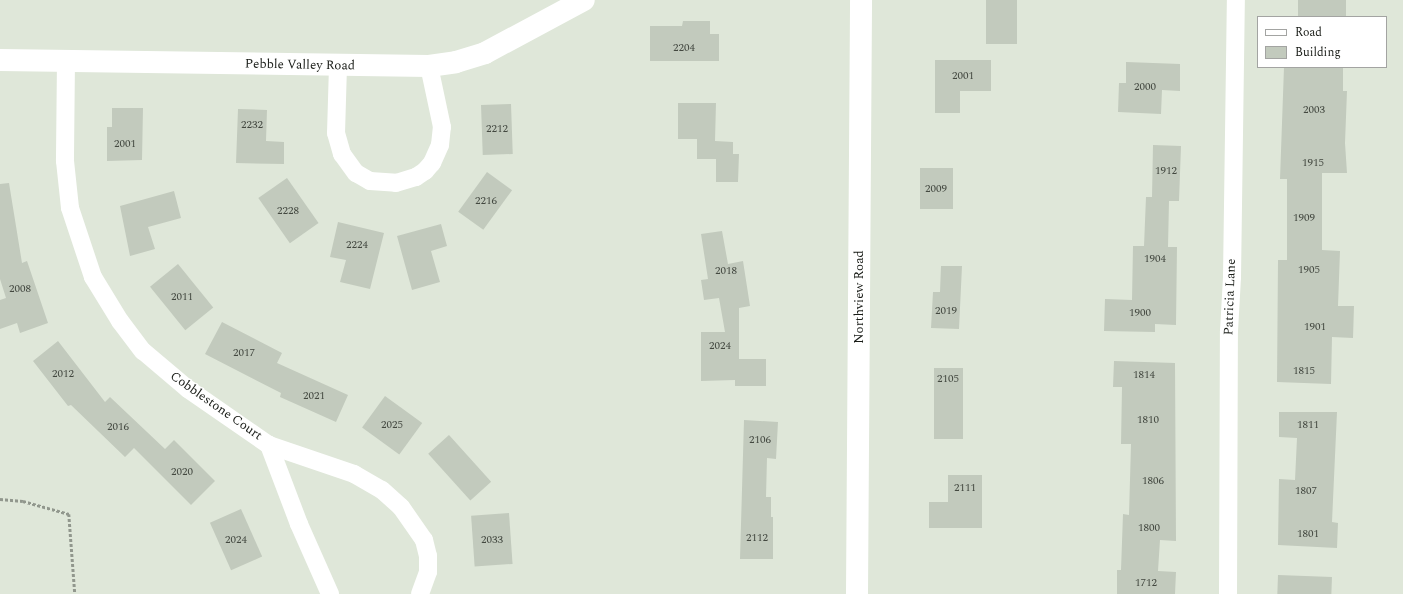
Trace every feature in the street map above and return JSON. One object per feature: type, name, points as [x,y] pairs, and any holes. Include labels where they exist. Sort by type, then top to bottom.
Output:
[{"type":"street","name":"Pebble Valley Road","points":[[0,60],[338,66],[429,66],[456,62],[485,53],[584,0]]},
{"type":"street","name":"Northview Road","points":[[857,594],[861,0]]},
{"type":"street","name":"Patricia Lane","points":[[1228,594],[1229,331],[1232,277],[1236,0]]},
{"type":"street","name":"Cobblestone Court","points":[[66,60],[65,160],[70,208],[93,277],[120,321],[144,351],[188,390],[269,445],[354,474],[382,490],[401,507],[424,540],[428,556],[428,572],[420,594]]},
{"type":"street","points":[[338,66],[336,133],[342,154],[356,173],[370,181],[396,183],[416,177],[425,170],[432,163],[440,145],[442,127],[429,66]]},
{"type":"street","name":"Cobblestone Court","points":[[269,445],[299,524],[330,594]]},
{"type":"path","points":[[0,499],[22,501],[69,514],[75,594]]},
{"type":"building","points":[[986,0],[1017,0],[1017,44],[986,44]]},
{"type":"building","points":[[1298,0],[1346,0],[1346,16],[1298,16]]},
{"type":"building","points":[[683,21],[710,21],[710,34],[719,34],[719,61],[650,61],[650,26],[682,26]]},
{"type":"building","points":[[935,60],[991,60],[991,91],[960,91],[960,113],[935,113]]},
{"type":"building","points":[[1126,62],[1180,64],[1180,91],[1162,90],[1161,114],[1118,112],[1119,83],[1126,83]]},
{"type":"building","points":[[1284,68],[1343,68],[1343,91],[1347,91],[1345,143],[1347,173],[1322,173],[1322,250],[1340,251],[1338,306],[1354,306],[1353,338],[1332,337],[1331,384],[1277,382],[1278,260],[1287,260],[1287,179],[1280,179]]},
{"type":"building","points":[[678,103],[716,103],[715,141],[733,142],[733,154],[739,154],[738,182],[716,182],[716,159],[697,159],[697,139],[678,139]]},
{"type":"building","points":[[511,104],[513,154],[483,155],[481,105]]},
{"type":"building","points":[[112,108],[143,108],[142,160],[107,161],[107,127],[112,127]]},
{"type":"building","points":[[238,109],[267,110],[266,141],[284,142],[284,164],[236,163]]},
{"type":"building","points":[[1153,145],[1181,146],[1179,201],[1169,201],[1168,247],[1177,247],[1176,325],[1155,324],[1155,332],[1104,331],[1105,299],[1132,300],[1133,246],[1144,246],[1146,197],[1152,197]]},
{"type":"building","points":[[920,168],[953,168],[953,209],[920,209]]},
{"type":"building","points":[[487,172],[512,190],[483,230],[458,212]]},
{"type":"building","points":[[287,178],[319,223],[290,243],[258,198]]},
{"type":"building","points":[[9,183],[22,263],[27,261],[48,323],[20,333],[17,323],[0,329],[0,300],[6,298],[0,279],[0,184]]},
{"type":"building","points":[[174,191],[181,218],[148,227],[155,249],[130,256],[120,206]]},
{"type":"building","points":[[338,222],[384,233],[370,289],[340,282],[346,260],[330,257]]},
{"type":"building","points":[[441,224],[447,246],[431,251],[440,282],[412,290],[397,236]]},
{"type":"building","points":[[722,231],[728,264],[743,261],[750,306],[739,308],[739,359],[766,359],[766,386],[735,386],[735,380],[701,381],[701,332],[725,332],[719,298],[704,300],[701,280],[708,279],[701,234]]},
{"type":"building","points":[[178,264],[213,308],[185,330],[150,287]]},
{"type":"building","points":[[941,266],[962,266],[959,329],[931,328],[933,292],[940,292]]},
{"type":"building","points":[[222,322],[282,353],[277,363],[348,395],[336,422],[280,397],[281,393],[205,354]]},
{"type":"building","points":[[58,341],[105,402],[110,397],[165,449],[174,440],[215,481],[191,505],[134,448],[125,457],[71,405],[68,406],[33,361]]},
{"type":"building","points":[[1114,361],[1175,363],[1176,541],[1160,540],[1158,571],[1176,572],[1175,594],[1117,594],[1117,570],[1121,570],[1123,514],[1129,515],[1131,444],[1121,444],[1122,387],[1113,387]]},
{"type":"building","points":[[934,368],[963,368],[963,439],[934,439]]},
{"type":"building","points":[[385,396],[422,423],[399,455],[362,428]]},
{"type":"building","points":[[1279,412],[1337,412],[1332,522],[1338,523],[1337,548],[1278,545],[1279,479],[1295,480],[1297,438],[1279,437]]},
{"type":"building","points":[[744,420],[778,422],[776,459],[767,458],[766,497],[771,497],[771,517],[773,517],[773,559],[740,559]]},
{"type":"building","points":[[449,435],[491,482],[470,501],[428,454]]},
{"type":"building","points":[[948,475],[982,475],[982,528],[929,528],[929,502],[948,502]]},
{"type":"building","points":[[241,509],[262,557],[231,570],[210,523]]},
{"type":"building","points":[[509,513],[513,564],[475,567],[471,516]]},
{"type":"building","points":[[1278,575],[1332,577],[1331,594],[1277,594]]}]
